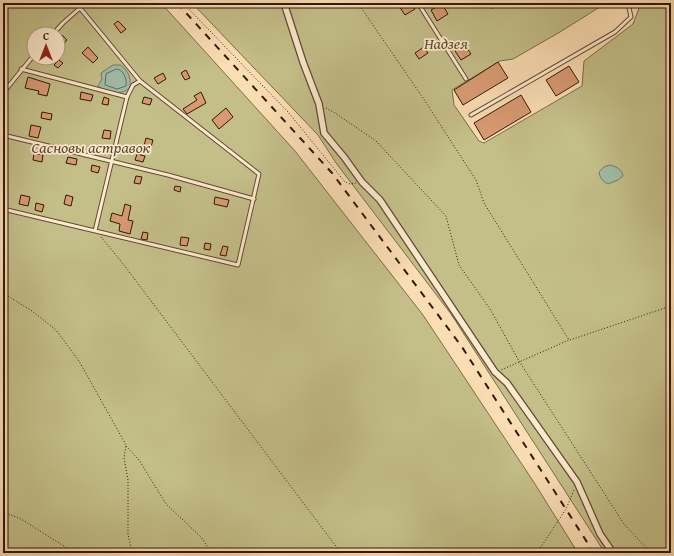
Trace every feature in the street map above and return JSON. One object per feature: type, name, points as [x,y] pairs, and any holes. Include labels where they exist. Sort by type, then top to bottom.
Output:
[{"type":"street","points":[[284,3],[318,104],[324,133],[362,182],[380,200],[495,372],[507,383],[577,482],[600,534],[613,553]]},
{"type":"lane","points":[[418,3],[466,79]]},
{"type":"lane","points":[[471,115],[615,32],[631,17],[629,4],[634,3]]},
{"type":"lane","points":[[3,209],[238,265],[259,174],[140,81],[80,8],[60,26]]},
{"type":"lane","points":[[3,93],[26,64]]},
{"type":"lane","points":[[21,69],[127,97]]},
{"type":"lane","points":[[95,231],[127,97],[133,86],[140,81]]},
{"type":"lane","points":[[3,135],[254,199]]},
{"type":"path","points":[[183,3],[288,112],[345,182],[350,184],[362,182]]},
{"type":"path","points":[[358,3],[424,98],[476,180],[484,203],[569,340]]},
{"type":"path","points":[[318,104],[335,113],[376,141],[446,216],[459,265],[490,309],[519,361],[624,524],[651,553]]},
{"type":"path","points":[[95,231],[124,265],[341,553]]},
{"type":"path","points":[[3,293],[32,311],[56,330],[78,361],[126,446],[139,460],[166,504],[201,537],[212,553]]},
{"type":"path","points":[[495,372],[569,340],[671,306]]},
{"type":"path","points":[[126,446],[124,458],[128,480],[128,534],[132,553]]},
{"type":"path","points":[[537,553],[566,509],[577,482]]},
{"type":"path","points":[[3,512],[21,519],[75,553]]},
{"type":"green space","name":"Сасновы астравок","points":[[3,3],[161,3],[295,151],[423,315],[535,484],[578,553],[3,553]]},
{"type":"green space","name":"Надзея","points":[[192,3],[606,3],[513,59],[500,61],[452,90],[454,105],[479,141],[484,143],[582,86],[584,61],[633,24],[641,3],[671,3],[671,553],[605,553],[451,314],[336,163],[318,135]]},
{"type":"water","points":[[113,65],[120,65],[128,74],[130,87],[123,92],[110,92],[98,86],[102,79],[101,73]]},
{"type":"water","points":[[609,165],[618,168],[623,176],[608,184],[604,182],[599,172],[604,167]]},
{"type":"building","points":[[397,3],[411,3],[415,9],[405,15]]},
{"type":"building","points":[[442,4],[448,14],[437,21],[431,10]]},
{"type":"building","points":[[118,21],[126,29],[121,33],[114,24]]},
{"type":"building","points":[[465,45],[471,54],[461,60],[455,51]]},
{"type":"building","points":[[88,47],[98,58],[93,63],[82,53]]},
{"type":"building","points":[[424,47],[428,53],[419,59],[415,53]]},
{"type":"building","points":[[498,62],[508,78],[463,105],[454,90]]},
{"type":"building","points":[[569,66],[579,82],[556,96],[546,80]]},
{"type":"building","points":[[186,70],[190,78],[185,80],[181,73]]},
{"type":"building","points":[[163,73],[166,79],[158,84],[154,78]]},
{"type":"building","points":[[28,77],[50,84],[47,96],[38,94],[39,91],[25,88]]},
{"type":"building","points":[[81,92],[93,95],[91,101],[80,99]]},
{"type":"building","points":[[201,92],[206,103],[187,114],[183,109],[197,100],[194,96]]},
{"type":"building","points":[[521,95],[531,112],[484,140],[474,123]]},
{"type":"building","points":[[104,97],[109,99],[108,105],[102,104]]},
{"type":"building","points":[[144,97],[152,99],[150,105],[142,103]]},
{"type":"building","points":[[226,108],[233,117],[219,129],[212,120]]},
{"type":"building","points":[[42,112],[52,114],[51,120],[41,118]]},
{"type":"building","points":[[31,125],[41,127],[38,138],[29,136]]},
{"type":"building","points":[[104,130],[111,131],[110,139],[102,138]]},
{"type":"building","points":[[146,138],[153,140],[151,147],[144,146]]},
{"type":"building","points":[[34,153],[43,155],[42,162],[33,160]]},
{"type":"building","points":[[137,154],[145,156],[143,162],[135,160]]},
{"type":"building","points":[[68,157],[77,159],[76,165],[66,163]]},
{"type":"building","points":[[92,165],[100,167],[98,173],[91,171]]},
{"type":"building","points":[[136,176],[142,177],[140,184],[134,183]]},
{"type":"building","points":[[175,186],[181,187],[180,192],[174,190]]},
{"type":"building","points":[[21,195],[30,197],[28,206],[19,204]]},
{"type":"building","points":[[66,195],[73,197],[71,206],[64,204]]},
{"type":"building","points":[[215,197],[229,200],[227,207],[214,204]]},
{"type":"building","points":[[36,203],[44,205],[42,212],[35,210]]},
{"type":"building","points":[[125,204],[131,206],[128,220],[133,221],[130,234],[119,231],[120,224],[110,221],[112,213],[122,216]]},
{"type":"building","points":[[143,232],[148,233],[147,240],[141,239]]},
{"type":"building","points":[[181,237],[189,238],[187,246],[180,245]]},
{"type":"building","points":[[205,243],[211,244],[210,250],[204,249]]},
{"type":"building","points":[[223,246],[228,247],[226,256],[220,255]]},
{"type":"railway","points":[[177,3],[332,173],[462,347],[594,553]]}]
